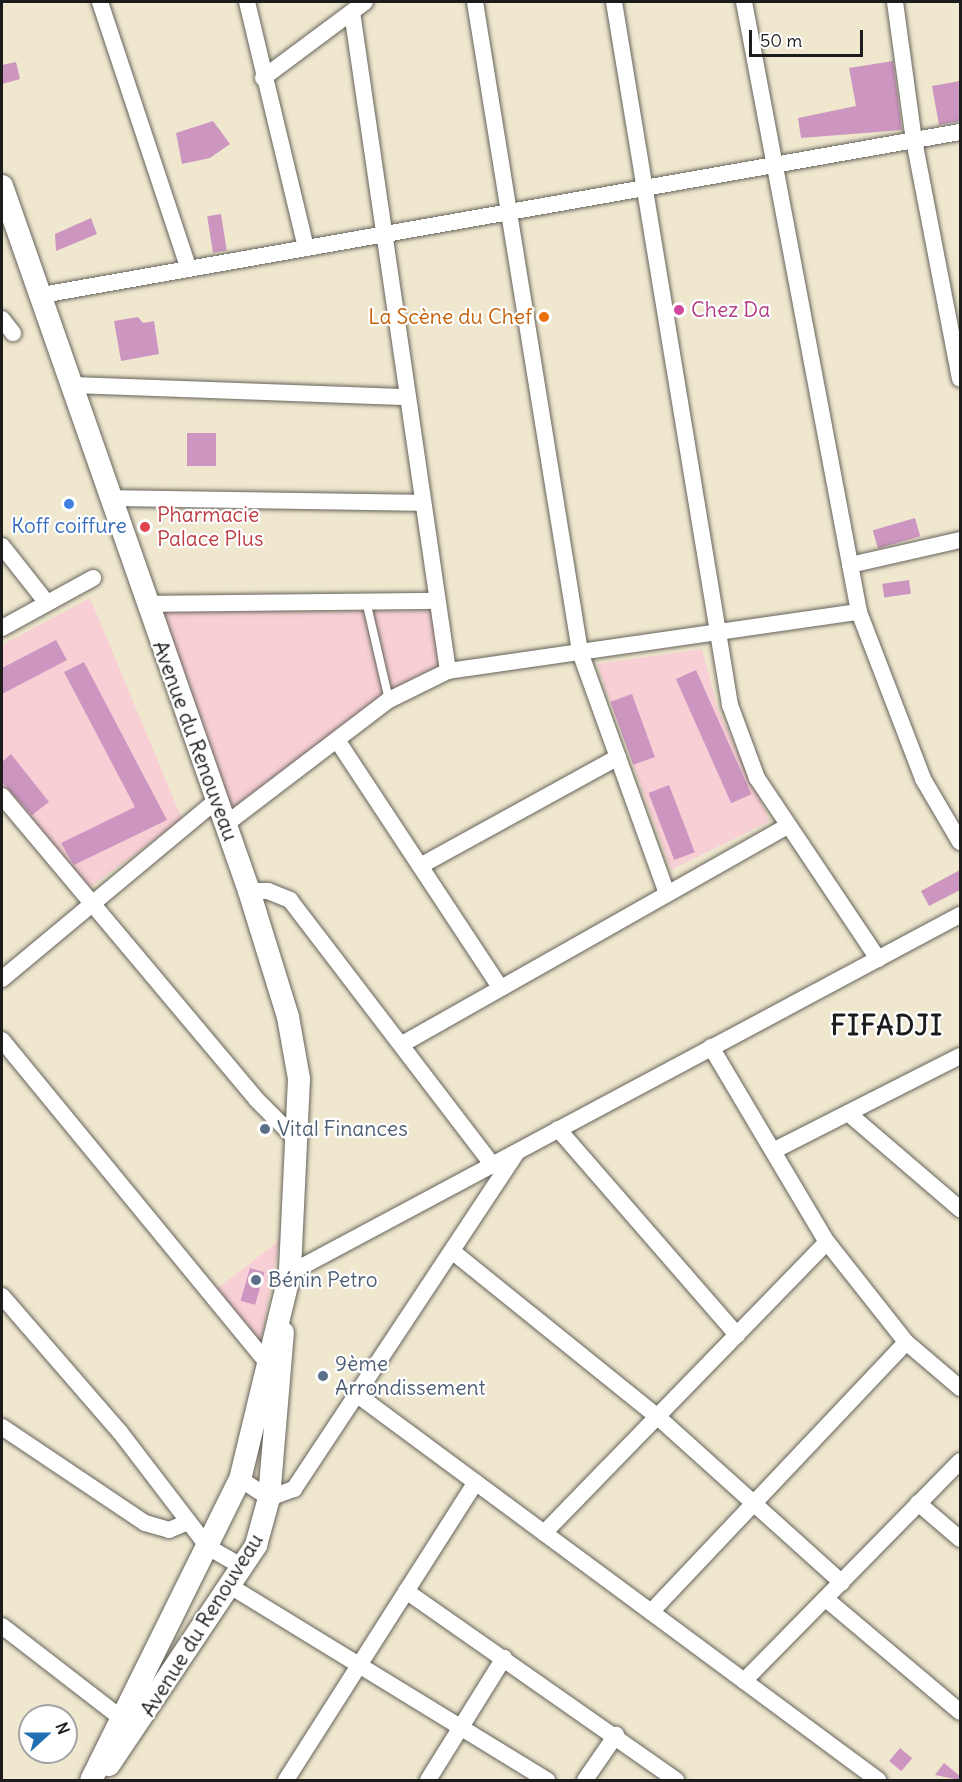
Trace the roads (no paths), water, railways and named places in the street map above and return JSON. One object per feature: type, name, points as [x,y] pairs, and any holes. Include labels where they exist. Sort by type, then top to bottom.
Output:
[{"type":"main road","name":"Avenue du Renouveau","points":[[2,186],[74,385],[109,498],[146,604],[249,891],[296,1048],[298,1141],[290,1272],[283,1312],[267,1362],[240,1479],[91,1780]]},
{"type":"main road","name":"Avenue du Renouveau","points":[[97,1780],[144,1719],[243,1567],[265,1522],[282,1395],[283,1312]]},
{"type":"street","points":[[100,2],[189,269]]},
{"type":"street","points":[[248,2],[263,78],[306,248]]},
{"type":"street","points":[[475,2],[580,652],[668,893]]},
{"type":"street","points":[[614,2],[716,629],[737,729],[786,828],[878,959]]},
{"type":"street","points":[[744,2],[778,165],[859,612],[923,779],[960,842]]},
{"type":"street","points":[[895,2],[914,140],[960,379]]},
{"type":"street","points":[[263,78],[358,7],[408,397],[448,671]]},
{"type":"street","points":[[42,295],[960,132]]},
{"type":"street","points":[[2,319],[13,333]]},
{"type":"street","points":[[74,385],[408,397]]},
{"type":"street","points":[[109,498],[423,503]]},
{"type":"street","points":[[850,565],[960,540]]},
{"type":"street","points":[[2,546],[47,603]]},
{"type":"street","points":[[2,628],[93,578]]},
{"type":"street","points":[[146,604],[438,601]]},
{"type":"street","points":[[226,824],[389,700],[448,671],[716,629],[859,612]]},
{"type":"street","points":[[337,740],[500,987]]},
{"type":"street","points":[[420,866],[618,757]]},
{"type":"street","points":[[2,795],[256,1099],[298,1141]]},
{"type":"street","points":[[2,979],[216,801]]},
{"type":"street","points":[[404,1043],[786,828]]},
{"type":"street","points":[[249,891],[268,891],[290,900],[404,1043],[492,1164]]},
{"type":"street","points":[[290,1272],[960,915]]},
{"type":"street","points":[[2,1040],[267,1362]]},
{"type":"street","points":[[711,1047],[827,1242],[906,1342],[960,1388]]},
{"type":"street","points":[[773,1151],[960,1056]]},
{"type":"street","points":[[848,1113],[960,1209]]},
{"type":"street","points":[[558,1129],[736,1335]]},
{"type":"street","points":[[240,1479],[269,1498],[294,1489],[359,1396],[518,1151]]},
{"type":"street","points":[[544,1533],[659,1418],[827,1242]]},
{"type":"street","points":[[452,1251],[659,1418],[842,1583]]},
{"type":"street","points":[[2,1296],[120,1432],[208,1547],[243,1567]]},
{"type":"street","points":[[651,1612],[906,1342]]},
{"type":"street","points":[[359,1396],[879,1780]]},
{"type":"street","points":[[2,1427],[145,1523],[169,1530],[188,1522]]},
{"type":"street","points":[[744,1681],[960,1461]]},
{"type":"street","points":[[286,1780],[358,1660],[406,1591],[476,1482]]},
{"type":"street","points":[[918,1503],[960,1539]]},
{"type":"street","points":[[230,1586],[358,1660],[547,1780]]},
{"type":"street","points":[[406,1591],[676,1780]]},
{"type":"street","points":[[826,1599],[960,1712]]},
{"type":"street","points":[[2,1626],[121,1718]]},
{"type":"street","points":[[428,1780],[504,1658]]},
{"type":"street","points":[[585,1780],[616,1736]]},
{"type":"lane","points":[[366,601],[389,700]]},
{"type":"place","name":"Chez Da","points":[[679,310]]},
{"type":"place","name":"La Scène du Chef","points":[[544,317]]},
{"type":"place","name":"Koff coiffure","points":[[69,504]]},
{"type":"place","name":"Pharmacie Palace Plus","points":[[145,527]]},
{"type":"place","name":"Vital Finances","points":[[265,1129]]},
{"type":"place","name":"Bénin Petro","points":[[256,1280]]},
{"type":"place","name":"9ème Arrondissement","points":[[323,1376]]},
{"type":"district","name":"FIFADJI","points":[[887,1026]]}]
